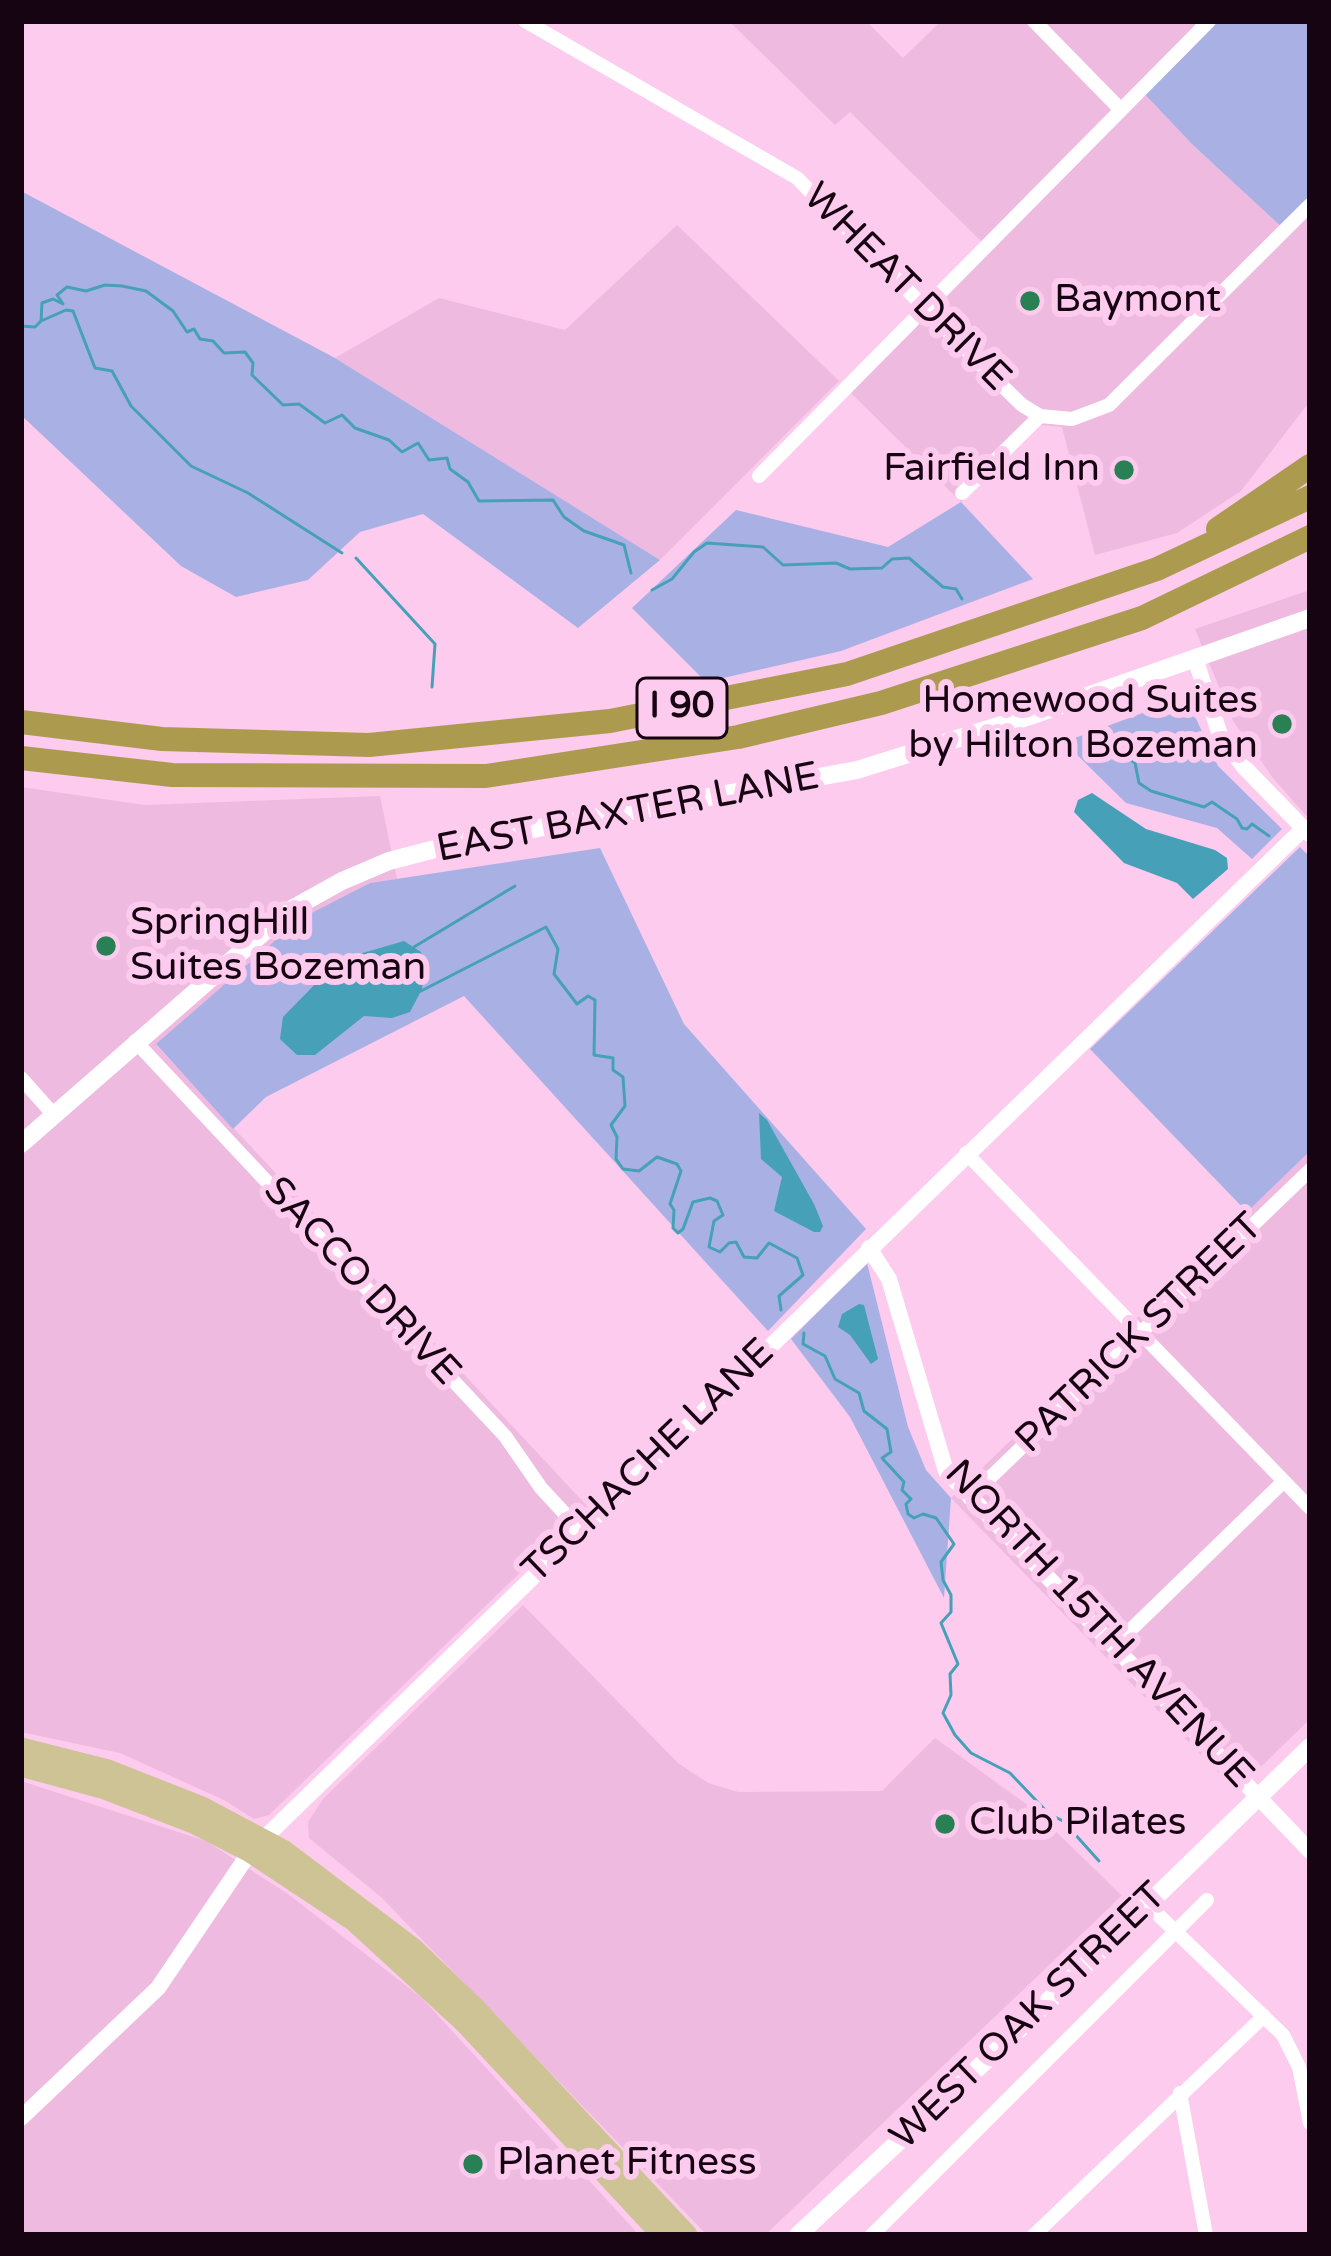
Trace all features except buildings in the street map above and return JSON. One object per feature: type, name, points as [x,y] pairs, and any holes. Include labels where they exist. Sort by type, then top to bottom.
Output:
[{"type":"highway","points":[[1060,602],[1214,532],[1310,466]]},
{"type":"highway","name":"I 90","points":[[21,722],[162,739],[369,745],[610,721],[847,674],[1157,569],[1310,497]]},
{"type":"highway","name":"I 90","points":[[21,758],[172,775],[486,776],[738,737],[880,704],[1142,618],[1310,537]]},
{"type":"highway","points":[[1142,618],[1310,556]]},
{"type":"main road","name":"EAST BAXTER LANE","points":[[21,1144],[289,911],[388,861],[463,842],[857,770],[1196,661],[1310,619]]},
{"type":"main road","name":"WEST OAK STREET","points":[[798,2235],[1310,1747]]},
{"type":"main road","points":[[21,1748],[108,1771],[202,1807],[414,1949],[688,2235]]},
{"type":"main road","points":[[21,1766],[102,1788],[257,1845],[412,1970],[662,2235]]},
{"type":"street","name":"WHEAT DRIVE","points":[[525,21],[781,166],[1022,405],[1040,416],[1072,419],[1109,405],[1310,205]]},
{"type":"street","points":[[1034,21],[1121,110]]},
{"type":"street","points":[[759,476],[1209,21]]},
{"type":"street","points":[[962,493],[1040,416]]},
{"type":"street","points":[[1196,661],[1220,735],[1244,767],[1307,831]]},
{"type":"street","name":"TSCHACHE LANE","points":[[21,2118],[158,1988],[257,1845],[868,1247],[1307,831]]},
{"type":"street","name":"SACCO DRIVE","points":[[135,1041],[505,1436],[541,1489],[579,1529]]},
{"type":"street","points":[[21,1078],[53,1114]]},
{"type":"street","points":[[967,1153],[1310,1508]]},
{"type":"street","name":"PATRICK STREET","points":[[969,1498],[1310,1170]]},
{"type":"street","name":"NORTH 15TH AVENUE","points":[[868,1247],[889,1279],[946,1472],[1310,1851]]},
{"type":"street","points":[[1113,1647],[1283,1482]]},
{"type":"street","points":[[872,2235],[1208,1900]]},
{"type":"street","points":[[1148,1905],[1283,2035],[1297,2062],[1310,2123]]},
{"type":"street","points":[[1034,2235],[1264,2016]]},
{"type":"street","points":[[1180,2093],[1206,2235]]},
{"type":"shaded area","points":[[729,21],[866,21],[903,58],[941,21],[1209,21],[1192,144],[1217,163],[1310,205],[1310,401],[1241,491],[1177,533],[1095,555],[1062,427],[1041,425],[961,502],[847,389],[986,246],[850,112],[835,125]]},
{"type":"shaded area","points":[[1209,21],[1310,21],[1310,205],[1285,230],[1141,90]]},
{"type":"shaded area","points":[[21,191],[335,358],[660,560],[578,628],[423,514],[360,532],[308,580],[236,597],[181,566],[21,415]]},
{"type":"shaded area","points":[[677,225],[839,381],[660,560],[335,358],[439,298],[565,330]]},
{"type":"shaded area","points":[[961,502],[1033,579],[841,651],[706,682],[632,608],[736,510],[888,547]]},
{"type":"shaded area","points":[[1310,590],[1310,820],[1233,721],[1195,629]]},
{"type":"shaded area","points":[[1186,697],[1218,766],[1282,829],[1252,859],[1217,828],[1126,803],[1064,742]]},
{"type":"shaded area","points":[[21,787],[145,805],[380,796],[397,879],[370,883],[156,1045],[588,1507],[269,1815],[254,1819],[224,1800],[120,1753],[21,1732]]},
{"type":"shaded area","points":[[1092,793],[1146,829],[1215,850],[1227,858],[1228,869],[1193,899],[1177,883],[1124,863],[1074,812],[1078,800]]},
{"type":"shaded area","points":[[1300,847],[1310,857],[1310,1151],[1247,1212],[1090,1049]]},
{"type":"shaded area","points":[[600,848],[684,1024],[866,1229],[768,1331],[464,996],[266,1097],[233,1129],[156,1044],[300,919],[370,883]]},
{"type":"shaded area","points":[[404,941],[421,952],[424,971],[422,989],[410,1012],[392,1018],[364,1016],[315,1055],[297,1055],[280,1039],[283,1017],[325,974],[349,957]]},
{"type":"shaded area","points":[[759,1113],[814,1204],[823,1226],[820,1232],[774,1211],[782,1177],[761,1159]]},
{"type":"shaded area","points":[[1310,1151],[1310,1719],[1236,1791],[951,1498]]},
{"type":"shaded area","points":[[867,1263],[908,1427],[926,1470],[951,1498],[944,1598],[850,1417],[791,1339]]},
{"type":"shaded area","points":[[864,1305],[878,1359],[871,1364],[850,1335],[838,1327],[842,1314]]},
{"type":"shaded area","points":[[523,1605],[678,1763],[708,1783],[738,1792],[882,1791],[935,1738],[1033,1809],[1122,1896],[765,2235],[707,2235],[381,1897],[309,1838],[308,1822],[323,1799]]},
{"type":"shaded area","points":[[21,1781],[206,1841],[288,1894],[422,1998],[639,2235],[21,2235]]},
{"type":"waterway","points":[[41,321],[42,303],[53,299],[63,304],[57,295],[67,287],[86,291],[105,285],[146,291],[173,311],[187,332],[194,329],[200,339],[213,341],[224,353],[245,352],[253,363],[252,375],[283,405],[299,404],[325,423],[342,415],[355,428],[389,440],[402,452],[418,443],[429,460],[447,458],[450,469],[468,482],[479,501],[553,500],[564,517],[584,531],[624,545],[631,573]]},
{"type":"waterway","points":[[21,326],[35,327],[66,310],[73,311],[95,368],[112,371],[131,406],[191,466],[248,493],[342,553]]},
{"type":"waterway","points":[[652,590],[672,579],[707,543],[763,547],[783,565],[836,563],[850,569],[882,568],[892,559],[909,558],[943,587],[956,589],[962,599]]},
{"type":"waterway","points":[[356,558],[435,644],[432,687]]},
{"type":"waterway","points":[[1098,729],[1099,736],[1135,763],[1139,783],[1151,791],[1204,807],[1212,802],[1242,828],[1252,824],[1269,836]]},
{"type":"waterway","points":[[414,947],[515,886]]},
{"type":"waterway","points":[[419,992],[546,927],[558,949],[554,974],[577,1004],[588,996],[595,1000],[594,1055],[613,1058],[613,1070],[623,1077],[625,1106],[611,1125],[617,1137],[616,1159],[623,1169],[639,1171],[657,1157],[677,1164],[681,1171],[670,1204],[678,1233],[693,1202],[710,1198],[717,1201],[723,1215],[714,1221],[709,1247],[720,1252],[736,1242],[744,1257],[757,1258],[769,1243],[797,1258],[803,1275],[779,1296],[781,1310]]},
{"type":"waterway","points":[[804,1333],[803,1344],[825,1356],[835,1379],[859,1393],[864,1411],[887,1429],[891,1452],[882,1458],[904,1482],[902,1490],[911,1499],[906,1504],[908,1514],[936,1518],[954,1544],[941,1562],[951,1595],[951,1612],[941,1623],[958,1664],[950,1674],[951,1695],[943,1713],[955,1735],[971,1753],[1010,1773],[1099,1861]]},
{"type":"place","name":"Baymont","points":[[1030,301]]},
{"type":"place","name":"Fairfield Inn","points":[[1124,470]]},
{"type":"place","name":"Homewood Suites by Hilton Bozeman","points":[[1282,724]]},
{"type":"place","name":"SpringHill Suites Bozeman","points":[[106,946]]},
{"type":"place","name":"Club Pilates","points":[[945,1824]]},
{"type":"place","name":"Planet Fitness","points":[[473,2164]]}]
